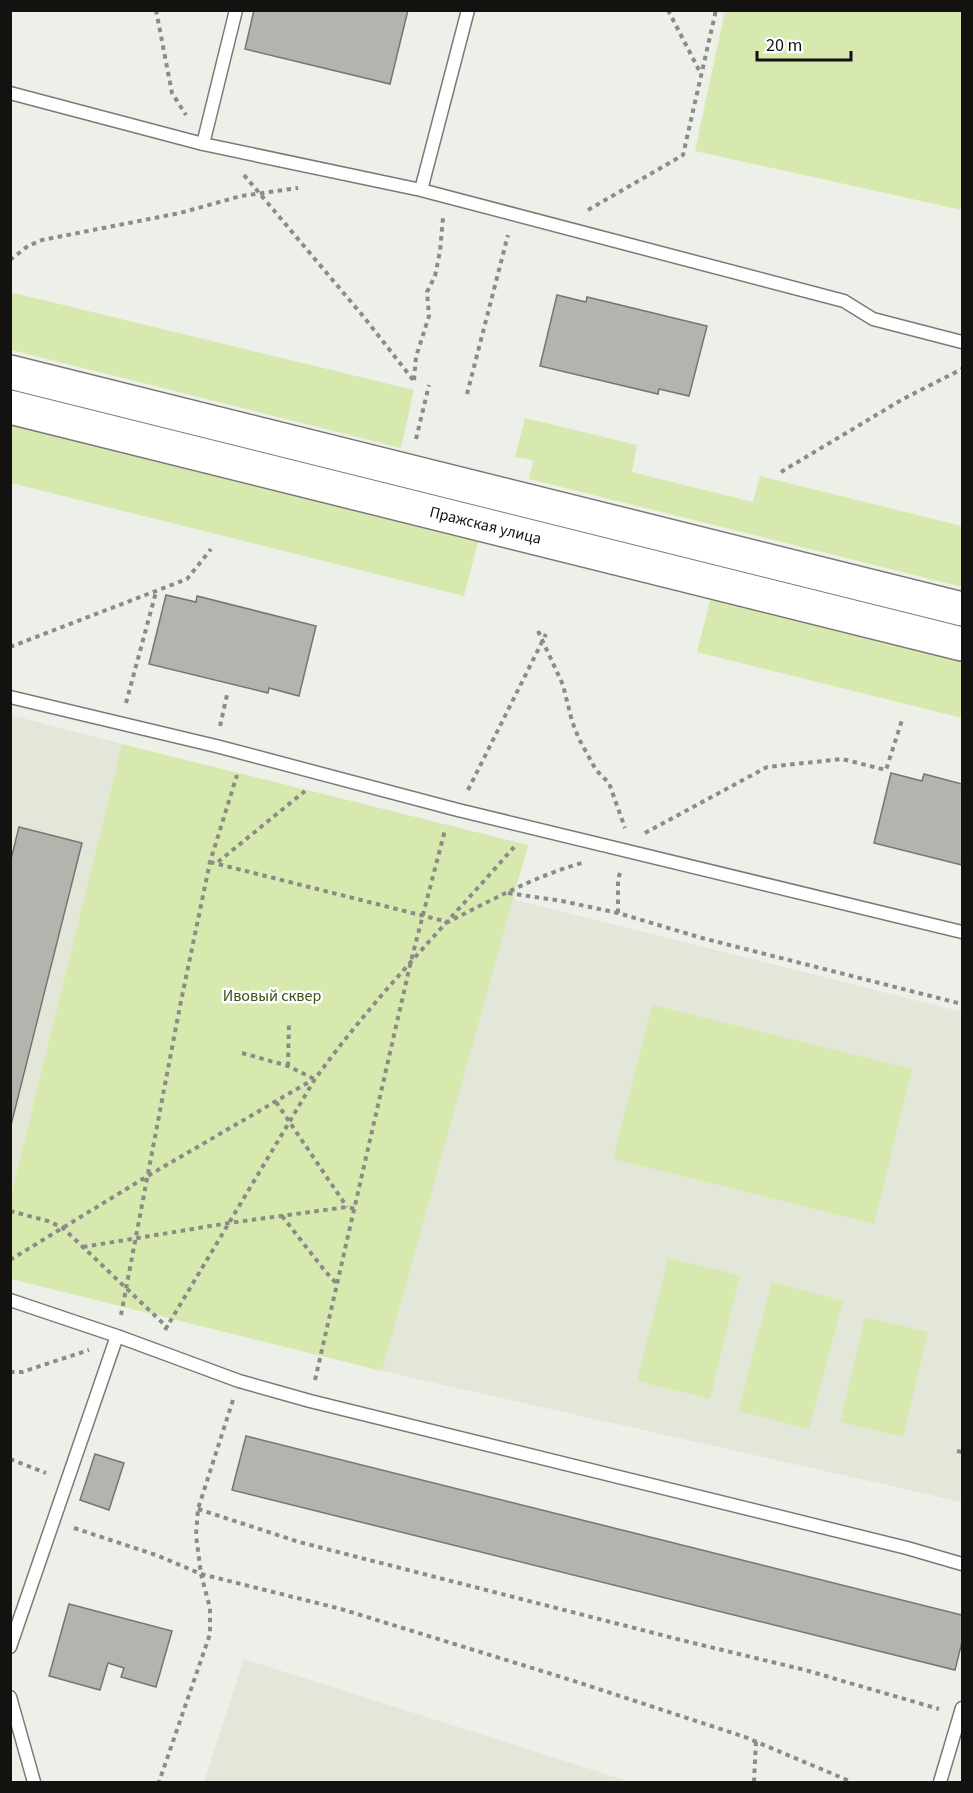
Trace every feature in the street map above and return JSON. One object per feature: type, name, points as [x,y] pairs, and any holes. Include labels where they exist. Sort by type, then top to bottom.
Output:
[{"type":"street","name":"Пражская улица","points":[[10,372],[963,609]]},
{"type":"street","name":"Пражская улица","points":[[10,407],[963,644]]},
{"type":"lane","points":[[203,144],[236,10]]},
{"type":"lane","points":[[421,190],[468,10]]},
{"type":"lane","points":[[10,93],[203,144],[445,196],[844,301],[873,319],[963,342]]},
{"type":"lane","points":[[10,697],[216,746],[458,810],[626,848],[963,932]]},
{"type":"lane","points":[[10,1300],[117,1335],[239,1381],[310,1401],[907,1548],[963,1564]]},
{"type":"lane","points":[[11,1646],[117,1335]]},
{"type":"lane","points":[[10,1697],[34,1782]]},
{"type":"lane","points":[[940,1782],[961,1711]]},
{"type":"path","points":[[156,10],[172,93],[203,144]]},
{"type":"path","points":[[668,10],[701,74]]},
{"type":"path","points":[[558,226],[683,155],[716,10]]},
{"type":"path","points":[[219,147],[260,192],[414,381],[416,357],[429,316],[428,292],[435,276],[440,251],[445,196]]},
{"type":"path","points":[[10,260],[28,246],[42,240],[180,213],[260,192],[310,185],[341,173]]},
{"type":"path","points":[[467,394],[513,214]]},
{"type":"path","points":[[781,472],[903,399],[963,369]]},
{"type":"path","points":[[414,444],[429,385]]},
{"type":"path","points":[[10,647],[188,579],[211,549]]},
{"type":"path","points":[[120,724],[156,591]]},
{"type":"path","points":[[538,631],[563,685],[579,739],[596,770],[609,783],[626,848],[618,879],[618,913]]},
{"type":"path","points":[[310,1401],[411,961],[446,827],[458,810],[546,634]]},
{"type":"path","points":[[216,746],[227,695]]},
{"type":"path","points":[[210,862],[448,922],[507,892],[560,869],[602,858],[626,848],[643,834],[767,767],[842,759],[886,770],[902,720]]},
{"type":"path","points":[[10,1372],[21,1372],[91,1349],[117,1335],[146,1177],[210,862],[243,754]]},
{"type":"path","points":[[218,863],[300,796],[318,774]]},
{"type":"path","points":[[154,1349],[315,1079],[334,1052],[411,961],[532,827]]},
{"type":"path","points":[[507,892],[618,913],[702,938],[963,1004]]},
{"type":"path","points":[[288,1066],[289,1022]]},
{"type":"path","points":[[242,1053],[288,1066],[315,1079]]},
{"type":"path","points":[[10,1260],[146,1177],[315,1079]]},
{"type":"path","points":[[276,1102],[347,1207]]},
{"type":"path","points":[[83,1247],[229,1223],[347,1207],[355,1209]]},
{"type":"path","points":[[10,1211],[48,1221],[63,1228],[167,1327],[206,1368]]},
{"type":"path","points":[[282,1216],[338,1284]]},
{"type":"path","points":[[159,1782],[210,1634],[210,1608],[201,1574],[196,1534],[198,1509],[239,1381]]},
{"type":"path","points":[[10,1460],[67,1480]]},
{"type":"path","points":[[198,1509],[299,1542],[961,1711]]},
{"type":"path","points":[[53,1521],[156,1555],[201,1574],[341,1608],[571,1680],[756,1741],[852,1782]]},
{"type":"path","points":[[754,1782],[756,1741]]},
{"type":"shaded area","points":[[11,715],[122,744],[12,1191],[11,1191]]},
{"type":"shaded area","points":[[512,899],[962,1012],[962,1502],[382,1371]]},
{"type":"shaded area","points":[[244,1659],[631,1782],[204,1782]]},
{"type":"green space","points":[[725,11],[962,11],[962,210],[695,151]]},
{"type":"green space","points":[[10,292],[414,390],[401,448],[11,350]]},
{"type":"green space","points":[[525,418],[637,445],[632,472],[753,502],[760,476],[962,526],[962,587],[529,479],[533,460],[515,457]]},
{"type":"green space","points":[[11,422],[479,538],[464,596],[11,483]]},
{"type":"green space","points":[[711,597],[962,659],[962,718],[697,652]]},
{"type":"green space","name":"Ивовый сквер","points":[[122,744],[528,845],[382,1371],[11,1279],[11,1191]]},
{"type":"green space","points":[[652,1005],[912,1069],[874,1224],[613,1159]]},
{"type":"green space","points":[[668,1258],[740,1275],[710,1399],[637,1381]]},
{"type":"green space","points":[[772,1282],[843,1301],[809,1429],[738,1411]]},
{"type":"green space","points":[[865,1317],[928,1332],[903,1437],[840,1422]]},
{"type":"building","points":[[254,10],[408,10],[390,84],[245,49]]},
{"type":"building","points":[[557,295],[586,302],[587,297],[707,326],[689,396],[659,389],[658,394],[540,366]]},
{"type":"building","points":[[166,595],[196,602],[197,596],[316,626],[299,696],[269,688],[268,693],[149,664]]},
{"type":"building","points":[[891,773],[922,781],[924,774],[962,784],[962,865],[874,843]]},
{"type":"building","points":[[19,827],[82,843],[10,1129],[10,863]]},
{"type":"building","points":[[246,1436],[962,1615],[962,1642],[955,1670],[232,1490]]},
{"type":"building","points":[[95,1454],[124,1463],[109,1510],[80,1500]]},
{"type":"building","points":[[69,1604],[172,1631],[156,1687],[121,1677],[124,1668],[108,1663],[100,1690],[49,1676]]}]
